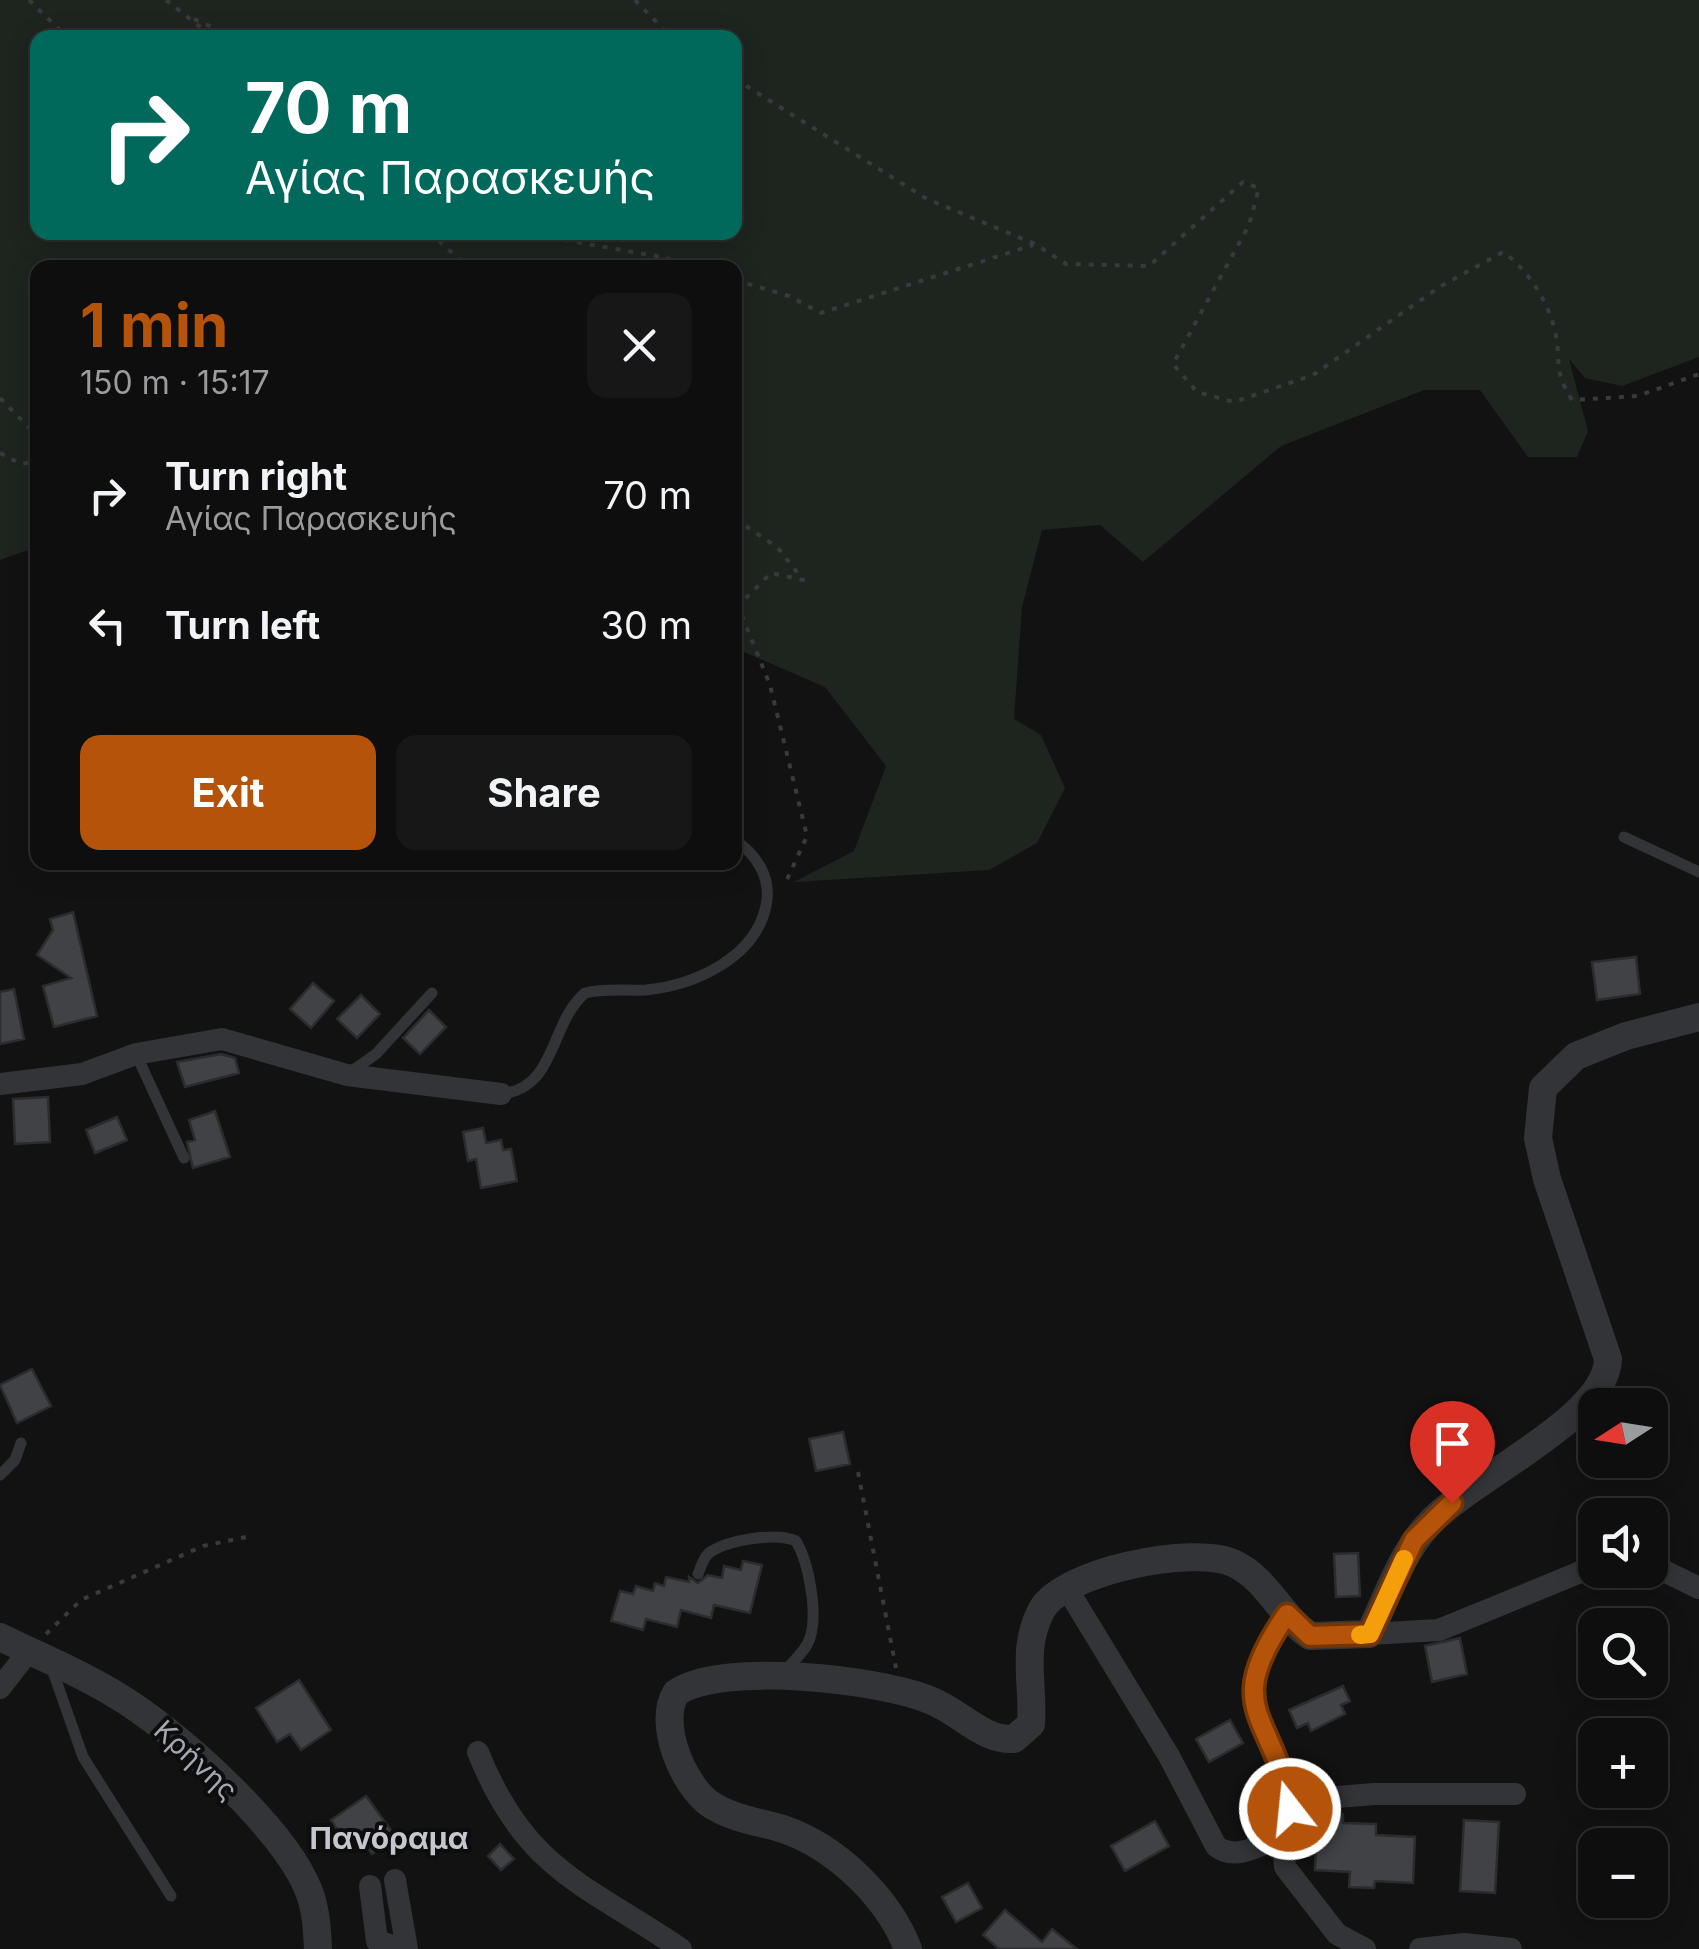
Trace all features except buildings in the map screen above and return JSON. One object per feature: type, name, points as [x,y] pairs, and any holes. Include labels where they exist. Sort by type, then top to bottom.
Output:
[{"type":"street","points":[[1370,1634],[1408,1552],[1430,1522],[1570,1418],[1601,1389],[1608,1375],[1608,1359],[1541,1152],[1538,1110],[1543,1088],[1576,1056],[1626,1036],[1699,1018]]},
{"type":"street","points":[[0,1084],[82,1074],[136,1054],[222,1039],[346,1075],[501,1094]]},
{"type":"street","points":[[908,1949],[886,1910],[836,1858],[796,1834],[714,1807],[687,1776],[669,1715],[676,1693],[706,1680],[826,1678],[895,1688],[957,1712],[1001,1740],[1025,1733],[1032,1712],[1028,1651],[1042,1607],[1066,1586],[1125,1567],[1214,1556],[1232,1562],[1262,1582],[1310,1636],[1438,1630],[1578,1573]]},
{"type":"street","points":[[1668,1573],[1699,1588]]},
{"type":"street","points":[[1066,1586],[1170,1756],[1216,1846],[1224,1853],[1238,1853],[1287,1834]]},
{"type":"street","points":[[1287,1614],[1258,1663],[1252,1691],[1289,1802],[1284,1862],[1294,1884],[1337,1934],[1365,1949]]},
{"type":"street","name":"Κρήνης","points":[[0,1636],[147,1714],[259,1819],[308,1888],[316,1916],[318,1949]]},
{"type":"street","points":[[0,1688],[39,1656]]},
{"type":"street","points":[[478,1752],[494,1792],[519,1832],[571,1881],[681,1949]]},
{"type":"street","points":[[1289,1802],[1374,1794],[1515,1794]]},
{"type":"street","points":[[370,1886],[377,1941],[405,1949],[395,1880]]},
{"type":"street","points":[[1420,1949],[1464,1944],[1511,1949]]},
{"type":"lane","points":[[1624,837],[1699,872]]},
{"type":"lane","points":[[501,1094],[532,1084],[544,1068],[565,1017],[584,994],[646,990],[711,972],[736,954],[764,914],[768,891],[762,869],[742,848]]},
{"type":"lane","points":[[346,1075],[376,1054],[432,993]]},
{"type":"lane","points":[[136,1054],[184,1158]]},
{"type":"lane","points":[[0,1475],[15,1460],[21,1443]]},
{"type":"lane","points":[[698,1574],[706,1556],[722,1548],[780,1536],[796,1541],[805,1564],[812,1623],[804,1650],[778,1678]]},
{"type":"lane","points":[[39,1656],[83,1757],[171,1896]]},
{"type":"path","points":[[29,0],[60,30]]},
{"type":"path","points":[[166,0],[204,30]]},
{"type":"path","points":[[635,0],[664,30]]},
{"type":"path","points":[[186,15],[219,30]]},
{"type":"path","points":[[742,83],[927,199],[1035,244],[1066,264],[1148,266],[1243,182],[1259,188],[1248,225],[1173,364],[1197,392],[1234,402],[1313,376],[1441,286],[1503,252],[1518,263],[1540,293],[1556,333],[1556,369],[1572,400],[1601,402],[1638,396],[1699,374]]},
{"type":"path","points":[[438,240],[460,260]]},
{"type":"path","points":[[564,240],[673,260]]},
{"type":"path","points":[[742,282],[789,296],[821,313],[1035,244]]},
{"type":"path","points":[[0,398],[30,429]]},
{"type":"path","points":[[0,453],[20,464],[30,463]]},
{"type":"path","points":[[742,524],[777,547],[803,580],[771,573],[742,602]]},
{"type":"path","points":[[742,616],[770,684],[808,836],[796,868],[764,914]]},
{"type":"path","points":[[858,1472],[897,1657],[895,1688]]},
{"type":"path","points":[[39,1656],[80,1600],[203,1546],[246,1537]]},
{"type":"shaded area","points":[[0,0],[1699,0],[1699,357],[1622,386],[1585,378],[1569,359],[1588,431],[1577,457],[1528,457],[1480,390],[1424,390],[1281,446],[1143,562],[1100,525],[1042,530],[1022,607],[1014,719],[1041,735],[1065,788],[1037,843],[989,870],[794,882],[854,851],[886,766],[825,687],[742,651],[742,260],[30,260],[30,549],[0,560]]},
{"type":"slow traffic","points":[[1360,1635],[1370,1634],[1404,1559]]},
{"type":"district","name":"Πανόραμα","points":[[389,1838]]},
{"type":"route","points":[[1290,1809],[1285,1785],[1254,1704],[1252,1682],[1263,1653],[1287,1614],[1299,1629],[1322,1639],[1370,1634],[1414,1540],[1452,1503]]}]
